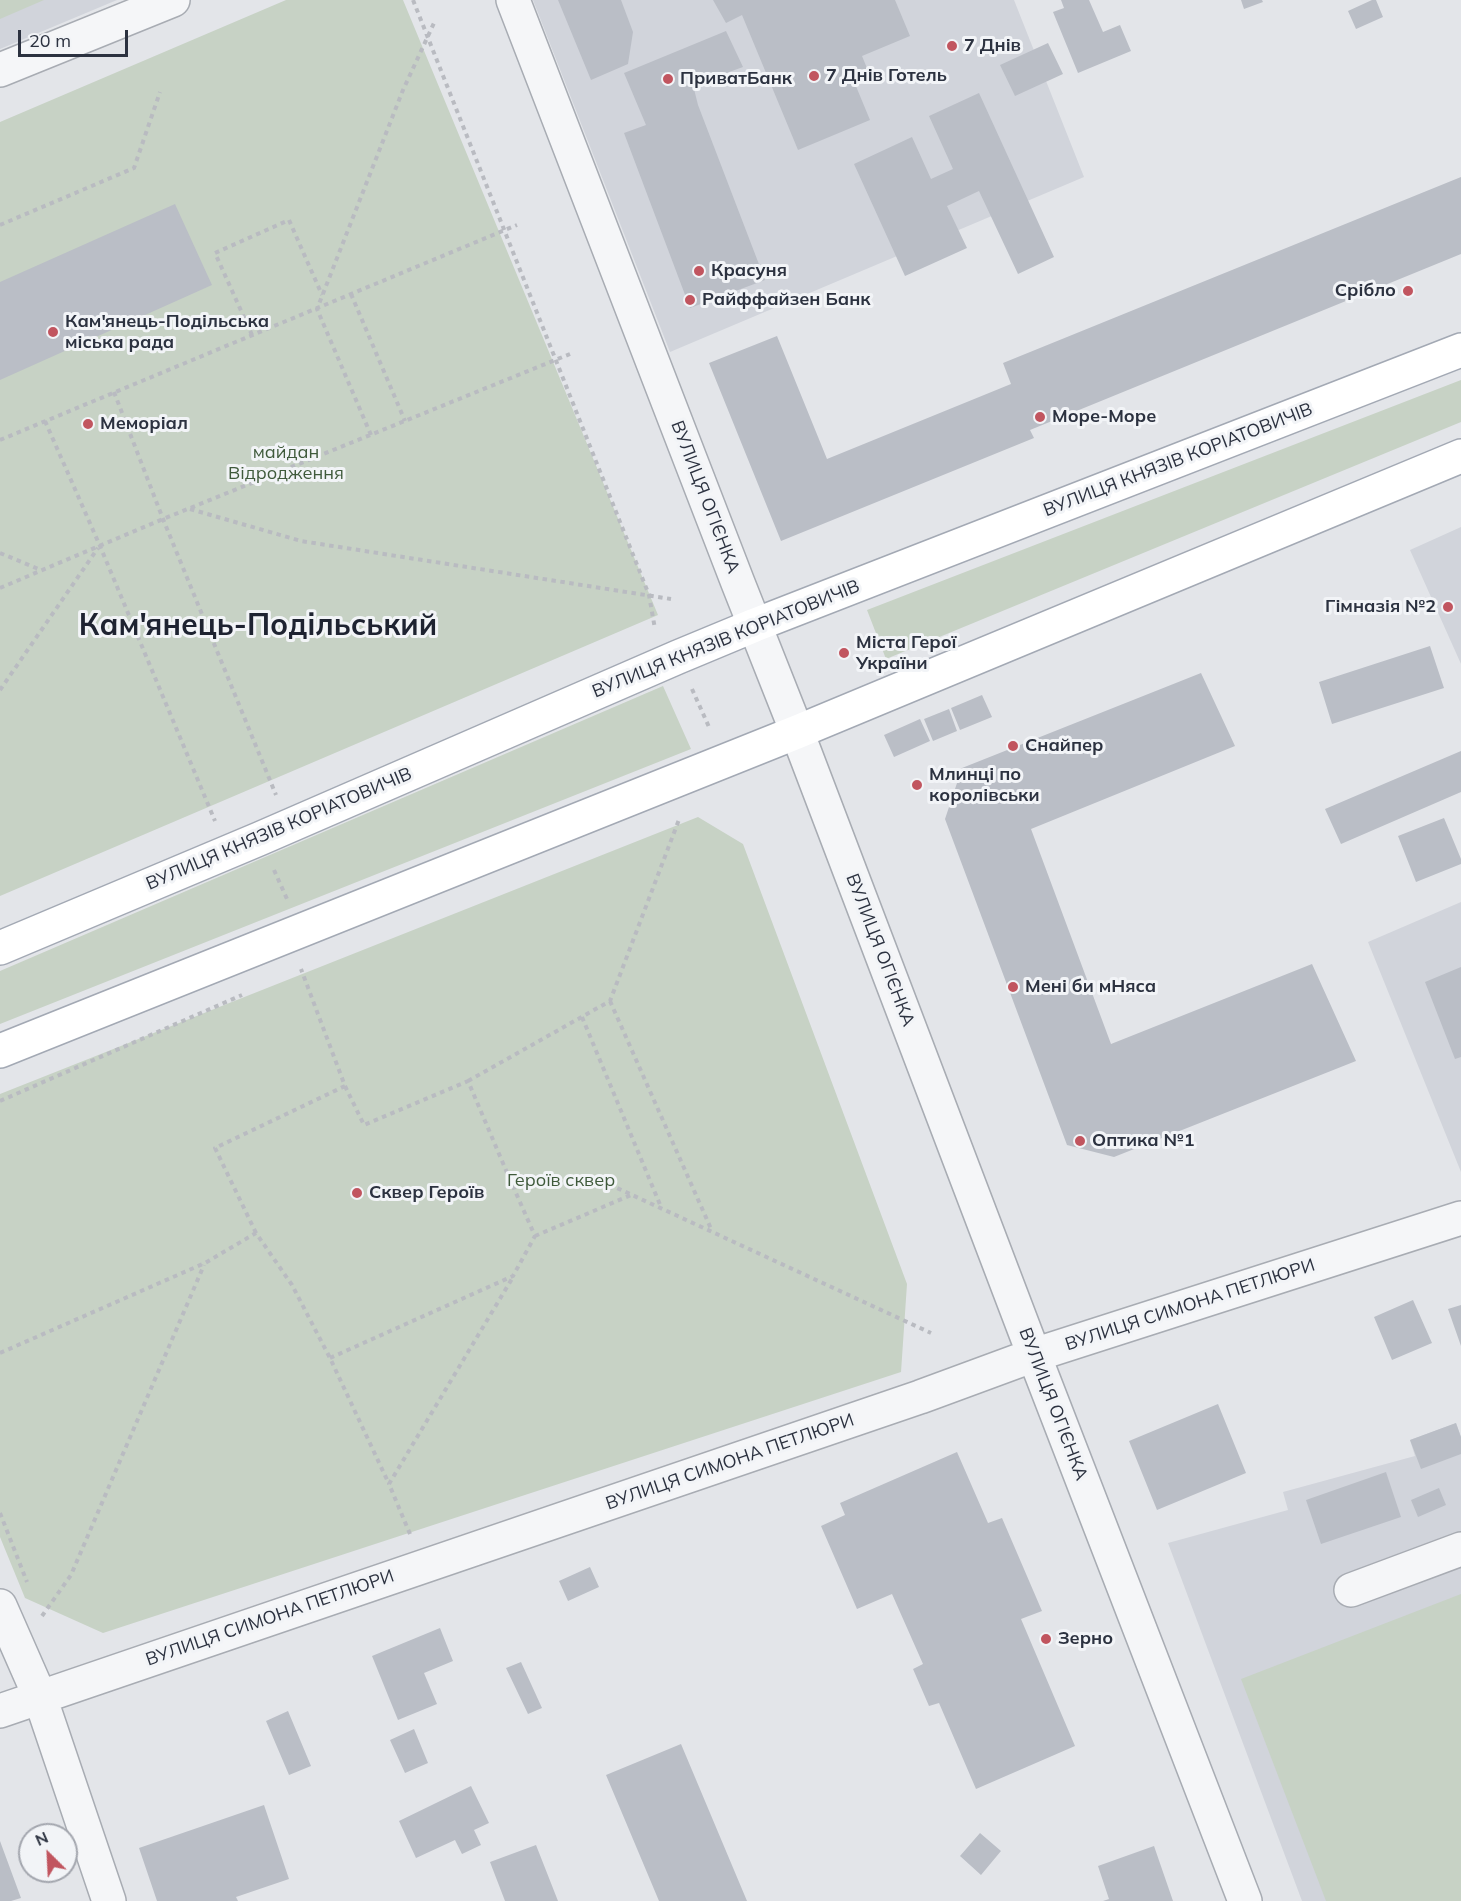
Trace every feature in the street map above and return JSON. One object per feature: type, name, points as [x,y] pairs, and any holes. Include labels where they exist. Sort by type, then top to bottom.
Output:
[{"type":"main road","name":"ВУЛИЦЯ КНЯЗІВ КОРІАТОВИЧІВ","points":[[0,948],[755,625],[1461,350]]},
{"type":"main road","points":[[0,1051],[797,732],[1461,456]]},
{"type":"street","points":[[0,70],[173,0]]},
{"type":"street","name":"ВУЛИЦЯ ОГІЄНКА","points":[[513,0],[797,732],[1245,1901]]},
{"type":"street","name":"ВУЛИЦЯ СИМОНА ПЕТЛЮРИ","points":[[0,1711],[920,1397],[1034,1354],[1461,1218]]},
{"type":"street","points":[[1351,1590],[1461,1549]]},
{"type":"street","points":[[0,1606],[40,1696],[109,1901]]},
{"type":"path","points":[[413,0],[649,595],[655,629]]},
{"type":"path","points":[[371,435],[316,309],[403,90],[434,23]]},
{"type":"path","points":[[0,225],[134,168],[160,92]]},
{"type":"path","points":[[252,336],[215,252],[289,220],[322,295]]},
{"type":"path","points":[[0,440],[517,225]]},
{"type":"path","points":[[351,294],[405,421]]},
{"type":"path","points":[[0,588],[163,519],[570,354]]},
{"type":"path","points":[[114,392],[163,519],[277,796]]},
{"type":"path","points":[[45,421],[216,822]]},
{"type":"path","points":[[189,509],[301,541],[670,599]]},
{"type":"path","points":[[0,690],[100,546]]},
{"type":"path","points":[[0,553],[42,570]]},
{"type":"path","points":[[691,685],[709,727]]},
{"type":"path","points":[[291,974],[302,969],[345,1086],[364,1125],[468,1081],[610,1001],[681,814]]},
{"type":"path","points":[[273,869],[291,909]]},
{"type":"path","points":[[0,1101],[248,993]]},
{"type":"path","points":[[610,1001],[712,1232]]},
{"type":"path","points":[[582,1017],[662,1209]]},
{"type":"path","points":[[468,1081],[536,1236]]},
{"type":"path","points":[[345,1086],[215,1148],[256,1233],[292,1285],[330,1358],[412,1539]]},
{"type":"path","points":[[508,1175],[617,1188],[931,1333]]},
{"type":"path","points":[[389,1484],[536,1236],[632,1195]]},
{"type":"path","points":[[0,1353],[205,1263],[256,1233]]},
{"type":"path","points":[[37,1607],[41,1618],[71,1575],[205,1263]]},
{"type":"path","points":[[330,1358],[513,1276]]},
{"type":"path","points":[[0,1513],[28,1586]]},
{"type":"shaded area","points":[[0,0],[117,0],[0,49]]},
{"type":"shaded area","points":[[533,0],[1014,0],[1084,177],[670,352]]},
{"type":"shaded area","name":"Гімназія №2","points":[[1461,527],[1461,664],[1410,550]]},
{"type":"shaded area","points":[[1461,902],[1461,1172],[1368,942]]},
{"type":"shaded area","points":[[1456,1423],[1461,1437],[1461,1901],[1302,1901],[1168,1543],[1288,1510],[1283,1492],[1415,1456],[1410,1440]]},
{"type":"green space","points":[[0,0],[44,0],[0,19]]},
{"type":"green space","name":"майдан Відродження","points":[[286,0],[403,0],[658,615],[0,896],[0,122]]},
{"type":"green space","points":[[1461,380],[1461,422],[886,659],[867,610]]},
{"type":"green space","points":[[663,686],[691,749],[0,1024],[0,971]]},
{"type":"green space","name":"Героїв сквер","points":[[698,817],[743,844],[907,1284],[901,1372],[103,1633],[25,1598],[0,1537],[0,1094]]},
{"type":"green space","points":[[1461,1594],[1461,1901],[1326,1901],[1241,1679]]},
{"type":"building","points":[[558,0],[621,0],[633,32],[628,64],[591,80]]},
{"type":"building","name":"7 Днів Готель","points":[[713,0],[895,0],[910,36],[862,56],[869,73],[853,79],[870,120],[798,150],[742,15],[726,23]]},
{"type":"building","points":[[1061,0],[1089,0],[1103,32],[1120,25],[1131,51],[1078,73],[1053,12],[1064,8]]},
{"type":"building","points":[[1241,0],[1262,0],[1263,2],[1244,9]]},
{"type":"building","points":[[1376,0],[1383,17],[1356,29],[1348,11]]},
{"type":"building","points":[[726,31],[743,67],[693,85],[698,105],[765,280],[690,308],[624,133],[646,125],[624,73]]},
{"type":"building","points":[[1048,43],[1063,74],[1015,96],[1000,65]]},
{"type":"building","points":[[979,93],[1054,257],[1018,274],[979,191],[947,206],[967,248],[905,276],[854,164],[912,137],[931,179],[953,169],[929,116]]},
{"type":"building","points":[[1461,177],[1461,254],[1030,430],[1034,438],[781,541],[709,363],[777,336],[827,459],[1011,384],[1003,363]]},
{"type":"building","name":"Кам'янець-Подільська міська рада","points":[[175,204],[212,285],[0,380],[0,282]]},
{"type":"building","points":[[1430,646],[1444,688],[1332,724],[1319,682]]},
{"type":"building","points":[[1201,673],[1235,746],[1031,829],[1111,1044],[1312,964],[1356,1061],[1114,1157],[1067,1145],[945,819],[962,768]]},
{"type":"building","points":[[982,695],[992,717],[960,730],[951,708]]},
{"type":"building","points":[[949,709],[957,731],[933,741],[924,719]]},
{"type":"building","points":[[920,719],[930,741],[894,757],[884,735]]},
{"type":"building","points":[[1461,751],[1461,792],[1341,844],[1325,809]]},
{"type":"building","points":[[1444,818],[1461,864],[1416,882],[1398,836]]},
{"type":"building","points":[[1461,967],[1461,1057],[1455,1059],[1425,982]]},
{"type":"building","points":[[1413,1300],[1432,1343],[1392,1360],[1374,1317]]},
{"type":"building","points":[[1461,1305],[1461,1346],[1448,1309]]},
{"type":"building","points":[[1218,1404],[1246,1473],[1157,1510],[1129,1441]]},
{"type":"building","points":[[1456,1423],[1461,1437],[1461,1454],[1421,1469],[1410,1440]]},
{"type":"building","points":[[957,1452],[988,1523],[1002,1518],[1042,1611],[1021,1619],[1075,1746],[976,1789],[939,1703],[929,1706],[913,1669],[923,1664],[892,1594],[857,1609],[821,1526],[845,1515],[840,1503]]},
{"type":"building","points":[[1386,1472],[1401,1517],[1321,1544],[1306,1500]]},
{"type":"building","points":[[1439,1488],[1446,1505],[1418,1517],[1411,1500]]},
{"type":"building","points":[[590,1567],[599,1587],[568,1601],[559,1581]]},
{"type":"building","points":[[440,1628],[453,1661],[424,1673],[437,1704],[398,1720],[372,1656]]},
{"type":"building","points":[[521,1662],[542,1708],[528,1714],[506,1668]]},
{"type":"building","points":[[288,1711],[311,1766],[289,1775],[266,1721]]},
{"type":"building","points":[[414,1729],[428,1763],[405,1773],[390,1740]]},
{"type":"building","points":[[681,1744],[747,1901],[659,1901],[606,1775]]},
{"type":"building","points":[[471,1786],[489,1823],[474,1830],[481,1845],[462,1854],[455,1840],[416,1858],[399,1821]]},
{"type":"building","points":[[264,1805],[289,1879],[236,1897],[238,1901],[157,1901],[139,1848]]},
{"type":"building","points":[[980,1833],[1001,1851],[981,1875],[960,1856]]},
{"type":"building","points":[[0,1841],[21,1898],[11,1901],[0,1901]]},
{"type":"building","points":[[536,1845],[558,1901],[505,1901],[490,1862]]},
{"type":"building","points":[[1154,1846],[1173,1901],[1103,1901],[1109,1899],[1098,1866]]},
{"type":"place","name":"7 Днів","points":[[952,46]]},
{"type":"place","name":"7 Днів Готель","points":[[814,76]]},
{"type":"place","name":"ПриватБанк","points":[[668,79]]},
{"type":"place","name":"Красуня","points":[[699,271]]},
{"type":"place","name":"Срібло","points":[[1408,291]]},
{"type":"place","name":"Райффайзен Банк","points":[[690,300]]},
{"type":"place","name":"Кам'янець-Подільська міська рада","points":[[53,332]]},
{"type":"place","name":"Море-Море","points":[[1040,417]]},
{"type":"place","name":"Меморіал","points":[[88,424]]},
{"type":"place","name":"Гімназія №2","points":[[1448,607]]},
{"type":"place","name":"Міста Герої України","points":[[844,653]]},
{"type":"place","name":"Снайпер","points":[[1013,746]]},
{"type":"place","name":"Млинці по королівськи","points":[[917,785]]},
{"type":"place","name":"Мені би мНяса","points":[[1013,987]]},
{"type":"place","name":"Оптика №1","points":[[1080,1141]]},
{"type":"place","name":"Сквер Героїв","points":[[357,1193]]},
{"type":"place","name":"Зерно","points":[[1046,1639]]},
{"type":"district","name":"Кам'янець-Подільський","points":[[258,626]]}]
